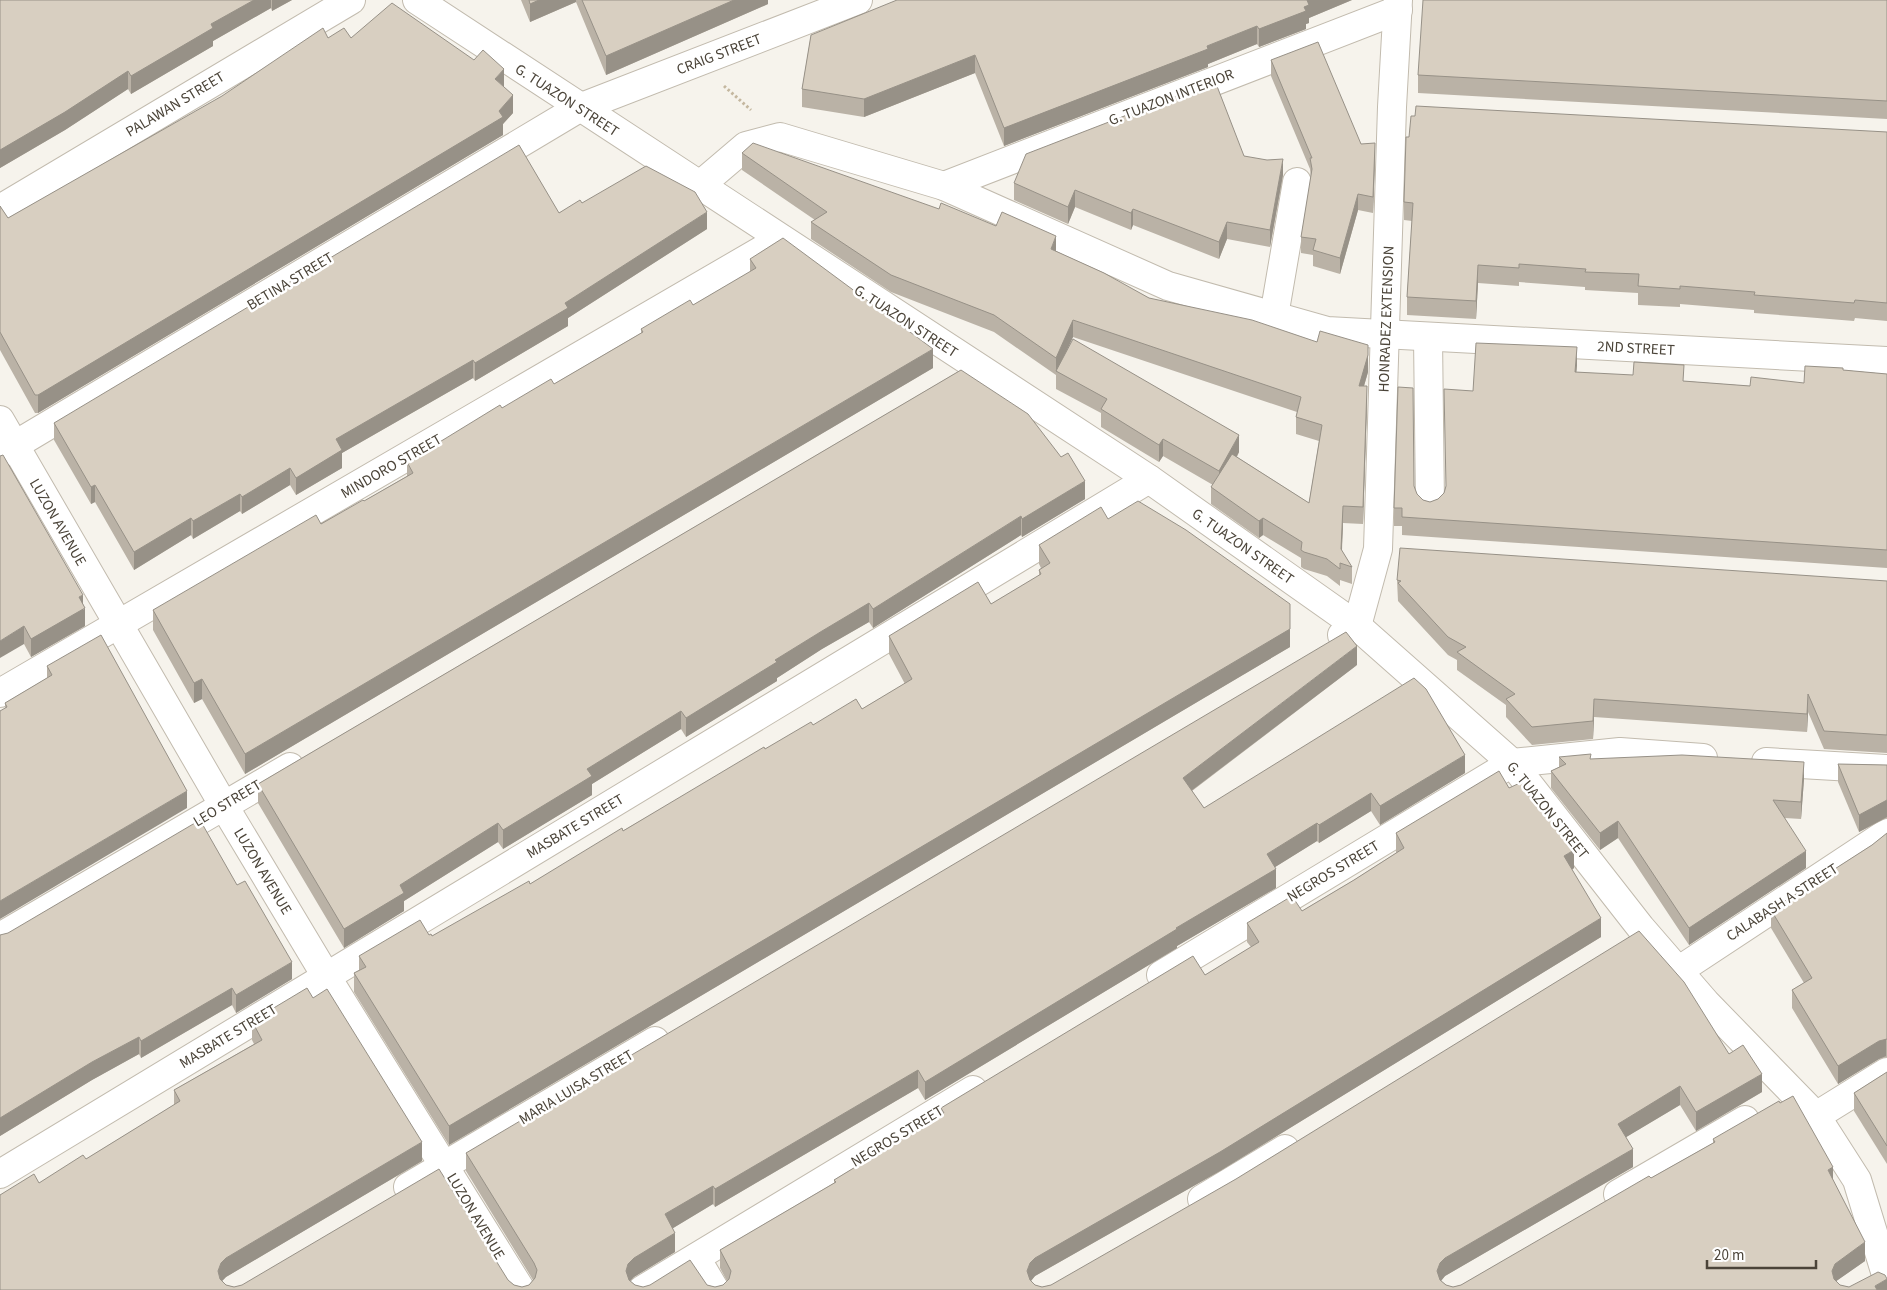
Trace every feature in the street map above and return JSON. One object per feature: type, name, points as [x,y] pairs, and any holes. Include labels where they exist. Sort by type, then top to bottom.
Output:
[{"type":"street","name":"PALAWAN STREET","points":[[0,209],[351,0]]},
{"type":"street","name":"G. TUAZON STREET","points":[[416,0],[1149,479],[1357,626],[1512,763],[1641,928],[1678,971],[1706,1003],[1816,1116],[1856,1180],[1878,1276]]},
{"type":"street","name":"CRAIG STREET","points":[[579,108],[858,0]]},
{"type":"street","name":"HONRADEZ EXTENSION","points":[[1357,626],[1378,549],[1385,334],[1405,108],[1398,5]]},
{"type":"street","name":"G. TUAZON INTERIOR","points":[[944,186],[1398,5]]},
{"type":"street","name":"BETINA STREET","points":[[7,450],[579,108]]},
{"type":"street","points":[[699,186],[746,146],[780,137],[944,186],[1168,286],[1327,331],[1385,334]]},
{"type":"street","points":[[1274,316],[1297,182]]},
{"type":"street","name":"MINDORO STREET","points":[[0,693],[781,239]]},
{"type":"street","name":"2ND STREET","points":[[1385,334],[1887,361]]},
{"type":"street","points":[[1428,336],[1430,504]]},
{"type":"street","points":[[946,380],[971,364]]},
{"type":"street","name":"LUZON AVENUE","points":[[0,420],[7,450],[117,625],[326,976],[521,1290]]},
{"type":"street","name":"MASBATE STREET","points":[[0,1174],[1149,479]]},
{"type":"street","points":[[1378,549],[1407,551]]},
{"type":"street","points":[[1318,649],[1357,626]]},
{"type":"street","points":[[1512,763],[1620,752],[1887,769]]},
{"type":"street","name":"LEO STREET","points":[[0,937],[310,755]]},
{"type":"street","name":"NEGROS STREET","points":[[1138,990],[1512,763]]},
{"type":"street","name":"CALABASH A STREET","points":[[1678,971],[1887,832]]},
{"type":"street","points":[[1618,945],[1641,928]]},
{"type":"street","name":"MARIA LUISA STREET","points":[[384,1201],[679,1027]]},
{"type":"street","points":[[1816,1116],[1887,1072]]},
{"type":"street","name":"NEGROS STREET","points":[[642,1290],[993,1077]]},
{"type":"street","points":[[1598,1206],[1794,1092]]},
{"type":"street","points":[[1178,1213],[1304,1137]]},
{"type":"street","points":[[696,1258],[715,1290]]},
{"type":"path","points":[[698,62],[780,137]]},
{"type":"building","points":[[0,0],[254,0],[211,24],[213,28],[131,76],[128,71],[65,112],[0,150]]},
{"type":"building","points":[[529,0],[539,0],[530,4]]},
{"type":"building","points":[[582,0],[734,0],[606,56]]},
{"type":"building","points":[[897,0],[1307,0],[1309,5],[1304,7],[1306,11],[1259,29],[1257,26],[1207,46],[1208,49],[1004,128],[975,55],[864,99],[802,89],[811,35]]},
{"type":"building","points":[[1423,0],[1887,0],[1887,101],[1418,75]]},
{"type":"building","points":[[392,3],[474,60],[483,50],[504,69],[495,79],[513,95],[499,111],[503,117],[38,395],[35,395],[0,332],[0,206],[8,218],[222,96],[323,28],[328,38],[344,28],[351,38]]},
{"type":"building","points":[[1318,42],[1361,144],[1375,143],[1373,197],[1358,194],[1340,258],[1313,250],[1316,239],[1301,237],[1312,169],[1310,158],[1312,158],[1271,60]]},
{"type":"building","points":[[1215,81],[1244,156],[1267,160],[1283,159],[1270,230],[1227,222],[1219,242],[1133,209],[1131,213],[1075,190],[1068,207],[1014,183],[1026,154]]},
{"type":"building","points":[[1416,106],[1887,132],[1887,303],[1855,300],[1854,303],[1754,295],[1755,292],[1680,286],[1680,289],[1638,286],[1639,274],[1585,272],[1586,269],[1519,264],[1519,268],[1478,265],[1476,301],[1407,297],[1413,203],[1404,202],[1406,137],[1409,137],[1411,116],[1415,116]]},
{"type":"building","points":[[753,143],[939,209],[941,203],[996,226],[1002,212],[1056,236],[1051,249],[1104,273],[1149,298],[1252,320],[1317,342],[1320,331],[1368,345],[1368,355],[1359,386],[1367,386],[1363,507],[1343,506],[1341,549],[1352,567],[1340,563],[1340,569],[1327,559],[1304,552],[1301,550],[1302,542],[1263,518],[1259,521],[1211,487],[1232,454],[1309,503],[1322,425],[1296,417],[1301,397],[1073,320],[1056,358],[994,315],[891,275],[811,222],[827,212],[742,153]]},
{"type":"building","points":[[519,145],[559,213],[580,200],[582,203],[646,166],[695,192],[707,212],[565,303],[568,308],[475,363],[473,360],[336,439],[342,450],[296,478],[290,468],[242,497],[240,494],[193,521],[191,518],[134,552],[95,485],[91,487],[54,423]]},
{"type":"building","points":[[783,238],[933,349],[245,754],[202,679],[194,683],[153,610],[316,515],[321,524],[413,473],[407,462],[500,405],[502,408],[551,379],[554,384],[643,332],[641,329],[690,300],[693,305],[756,268],[750,259]]},
{"type":"building","points":[[1073,339],[1239,435],[1219,471],[1163,439],[1159,445],[1101,409],[1107,399],[1056,371]]},
{"type":"building","points":[[1476,343],[1577,347],[1575,372],[1633,375],[1634,362],[1684,365],[1683,381],[1750,386],[1751,377],[1804,383],[1805,366],[1843,368],[1843,370],[1887,374],[1887,550],[1402,517],[1402,508],[1394,508],[1398,387],[1413,388],[1414,486],[1417,494],[1423,500],[1430,502],[1438,499],[1444,493],[1446,486],[1444,389],[1473,391]]},
{"type":"building","points":[[961,370],[1028,414],[1061,457],[1068,453],[1085,481],[1022,519],[1021,516],[873,609],[869,603],[775,660],[777,662],[686,718],[681,711],[587,769],[592,776],[503,830],[498,823],[400,885],[404,893],[344,929],[258,784]]},
{"type":"building","points":[[3,455],[83,595],[79,597],[85,608],[31,639],[24,626],[0,641],[0,456]]},
{"type":"building","points":[[1138,501],[1186,530],[1290,604],[1290,629],[449,1126],[354,973],[366,967],[359,956],[420,920],[429,935],[431,934],[432,936],[529,881],[530,884],[622,828],[623,831],[764,747],[765,749],[811,722],[813,725],[856,699],[862,709],[912,679],[889,636],[978,582],[991,604],[1041,574],[1039,570],[1050,563],[1039,545],[1101,507],[1108,519]]},
{"type":"building","points":[[1400,548],[1887,581],[1887,735],[1824,731],[1808,694],[1807,714],[1594,699],[1593,721],[1532,727],[1506,699],[1515,694],[1457,652],[1466,647],[1448,637],[1398,583],[1401,581],[1397,580]]},
{"type":"building","points":[[1346,632],[1357,646],[1183,778],[1204,808],[1414,678],[1426,689],[1465,755],[1380,806],[1371,793],[1319,825],[1317,823],[1267,854],[1276,869],[925,1082],[918,1070],[715,1189],[713,1186],[665,1214],[675,1233],[634,1258],[628,1264],[626,1271],[629,1280],[635,1285],[643,1287],[650,1285],[690,1260],[707,1285],[715,1287],[723,1285],[729,1279],[731,1271],[720,1250],[836,1182],[834,1180],[944,1113],[941,1108],[1193,956],[1205,975],[1259,942],[1247,923],[1292,896],[1302,911],[1354,880],[1404,848],[1396,833],[1499,771],[1509,788],[1522,782],[1574,850],[1564,856],[1601,918],[1220,1152],[1035,1258],[1030,1263],[1027,1271],[1030,1280],[1035,1285],[1042,1287],[1051,1285],[1236,1179],[1639,931],[1684,982],[1729,1054],[1743,1045],[1762,1074],[1696,1112],[1680,1086],[1618,1124],[1633,1149],[1445,1258],[1440,1263],[1437,1271],[1440,1280],[1446,1285],[1453,1287],[1461,1285],[1649,1176],[1651,1178],[1715,1142],[1713,1139],[1779,1101],[1780,1103],[1793,1096],[1833,1167],[1828,1170],[1865,1242],[1835,1264],[1832,1271],[1834,1279],[1840,1285],[1849,1287],[1878,1272],[1885,1275],[1887,1279],[1875,1286],[1877,1290],[0,1290],[0,1195],[34,1174],[39,1183],[83,1155],[86,1159],[180,1101],[174,1090],[262,1040],[252,1021],[307,988],[313,998],[327,989],[422,1142],[226,1258],[221,1263],[218,1271],[220,1279],[226,1285],[234,1287],[242,1285],[439,1169],[508,1280],[514,1285],[522,1287],[529,1285],[535,1278],[537,1270],[534,1263],[466,1153]]},
{"type":"building","points":[[101,635],[187,791],[0,901],[0,711],[7,707],[5,703],[52,675],[47,666]]},
{"type":"building","points":[[1591,754],[1590,759],[1682,755],[1804,762],[1801,802],[1773,800],[1806,851],[1689,928],[1618,821],[1600,833],[1551,771],[1566,764],[1559,757]]},
{"type":"building","points":[[1838,764],[1887,765],[1887,800],[1859,815]]},
{"type":"building","points":[[200,820],[237,885],[245,881],[292,962],[236,995],[232,988],[141,1041],[139,1037],[92,1062],[0,1118],[0,935],[8,933]]},
{"type":"building","points":[[1887,833],[1887,1039],[1879,1041],[1838,1066],[1792,990],[1812,978],[1771,910],[1872,845]]},
{"type":"building","points":[[1887,1072],[1887,1146],[1854,1093]]}]
